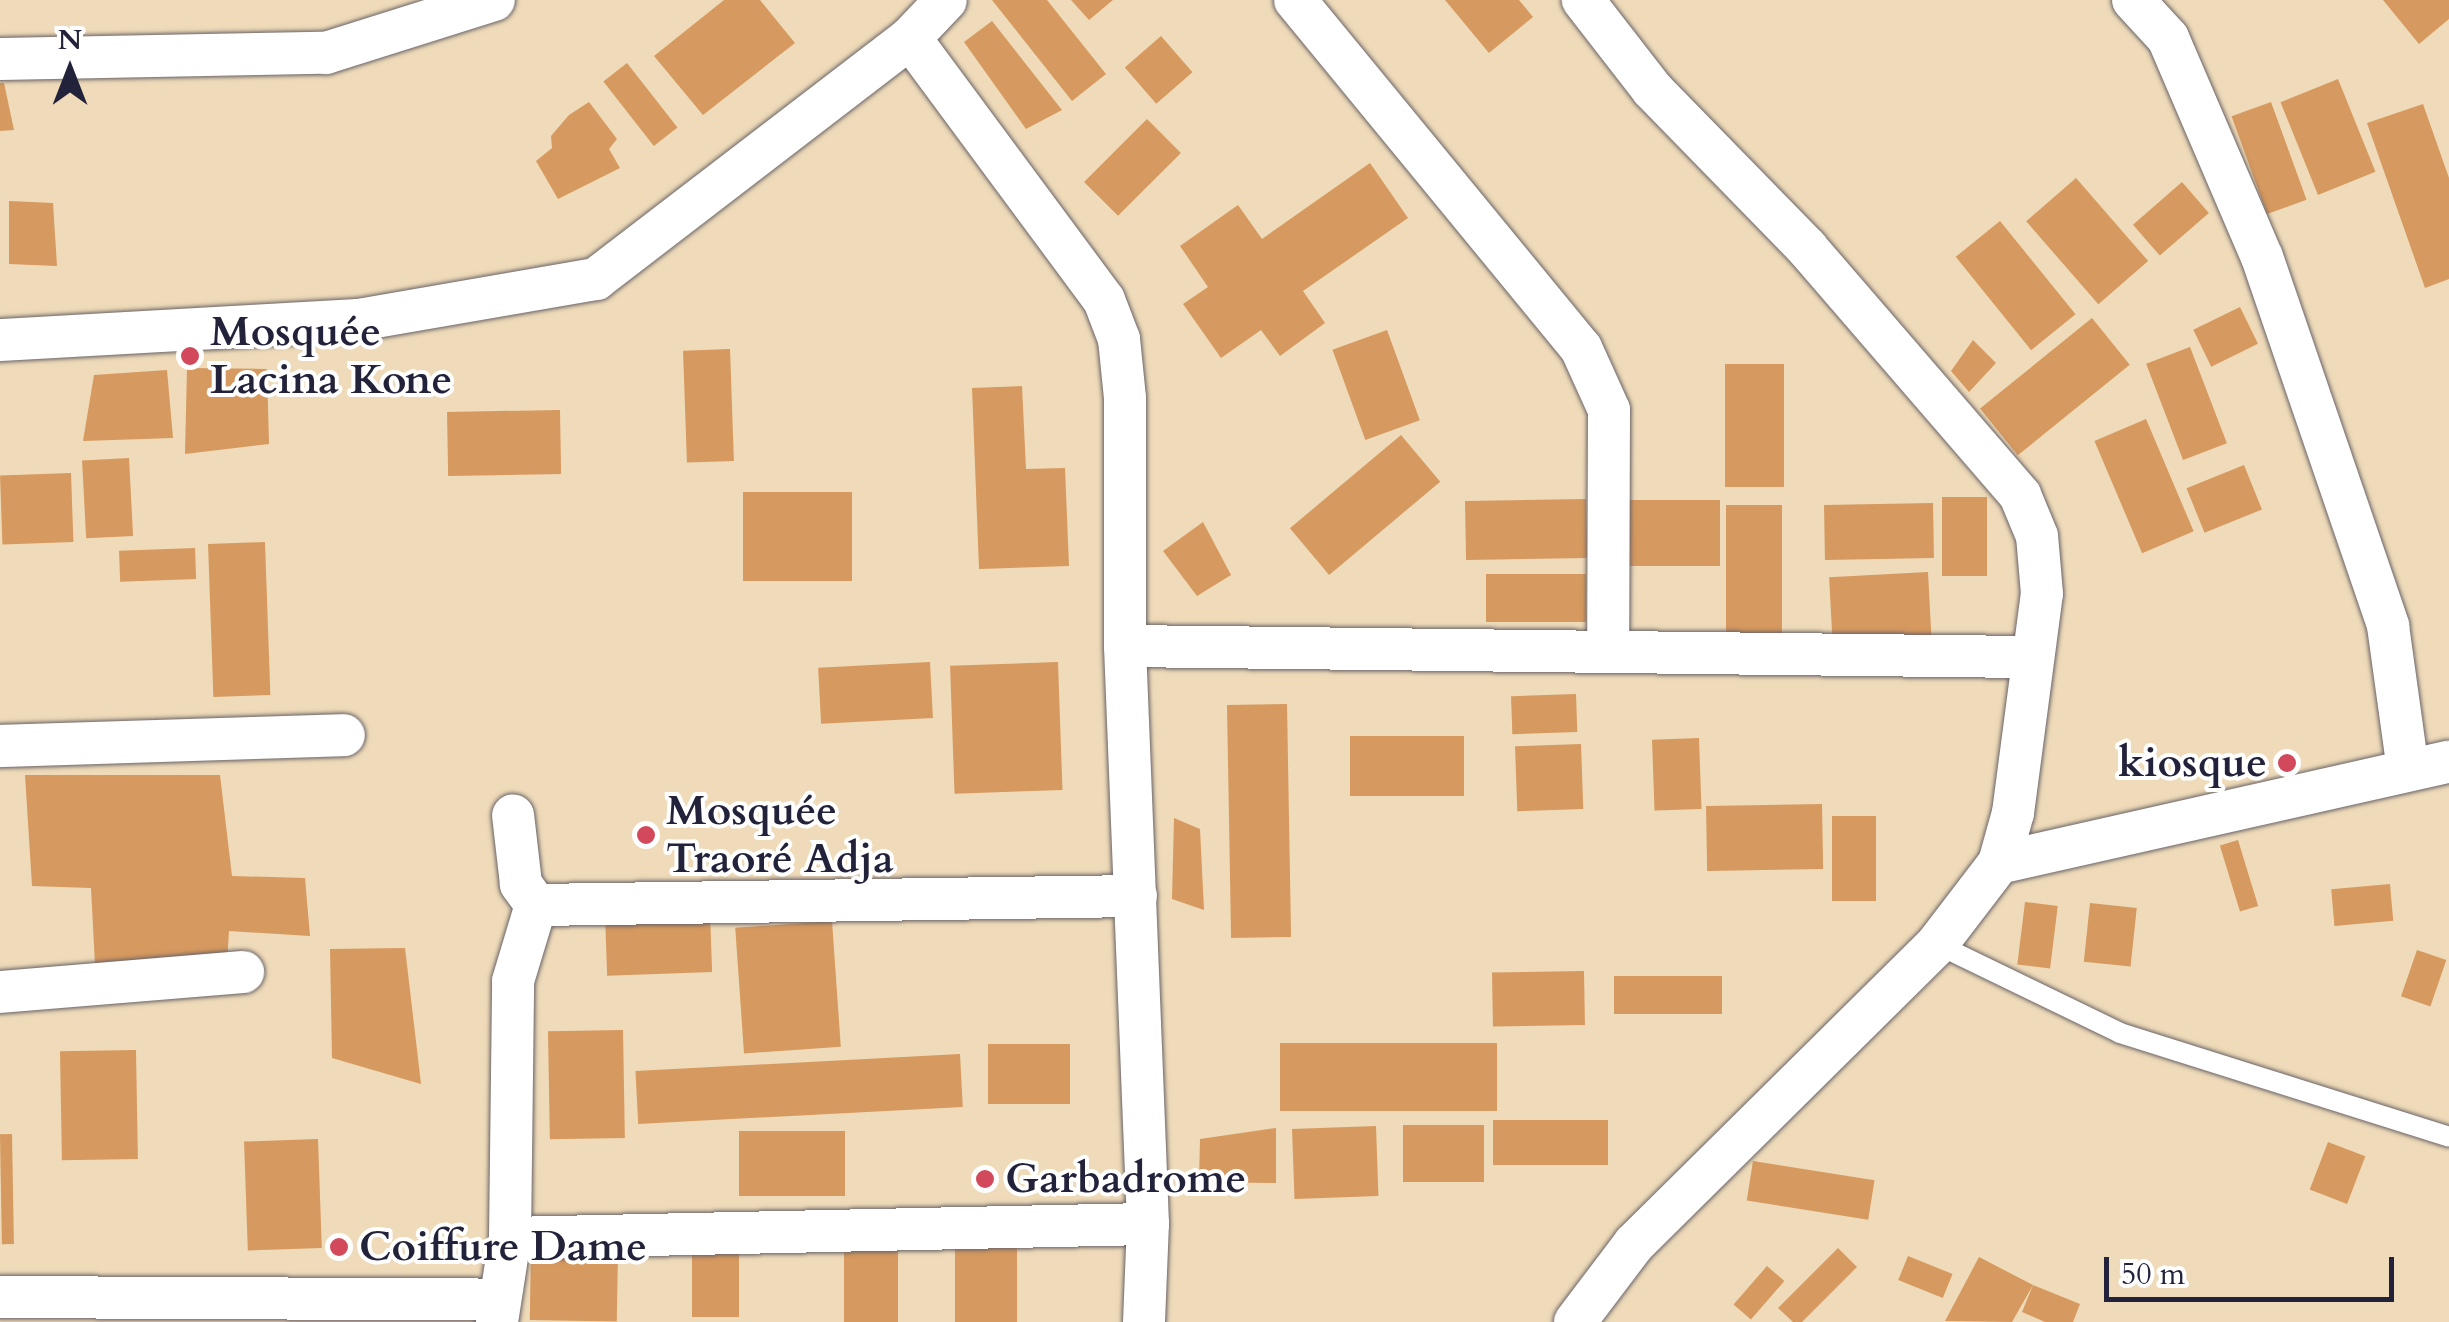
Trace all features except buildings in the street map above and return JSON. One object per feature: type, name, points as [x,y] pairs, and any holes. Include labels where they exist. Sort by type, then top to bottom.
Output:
[{"type":"street","points":[[0,59],[326,53],[494,0]]},
{"type":"street","points":[[0,340],[358,320],[596,278],[910,38],[946,0]]},
{"type":"street","points":[[1296,0],[1582,348],[1609,410],[1608,652]]},
{"type":"street","points":[[1575,1322],[1634,1244],[1937,944],[1999,864],[2012,813],[2041,560],[2031,513],[2020,495],[1807,248],[1652,89],[1583,0]]},
{"type":"street","points":[[1999,864],[2429,766],[2388,626],[2262,257],[2168,38],[2133,0]]},
{"type":"street","points":[[910,38],[1104,300],[1125,364],[1125,646],[1148,1224],[1144,1322]]},
{"type":"street","points":[[1125,646],[2031,657]]},
{"type":"street","points":[[0,746],[344,735]]},
{"type":"street","points":[[514,815],[521,884],[536,905]]},
{"type":"street","points":[[536,905],[1136,896]]},
{"type":"street","points":[[0,1296],[496,1311],[510,1238],[514,981],[536,905]]},
{"type":"street","points":[[0,992],[242,972]]},
{"type":"street","points":[[510,1238],[1148,1224]]},
{"type":"lane","points":[[1937,944],[2120,1033],[2449,1137]]},
{"type":"place","name":"Mosquée Lacina Kone","points":[[190,356]]},
{"type":"place","name":"kiosque","points":[[2287,763]]},
{"type":"place","name":"Mosquée Traoré Adja","points":[[646,835]]},
{"type":"place","name":"Garbadrome","points":[[985,1179]]},
{"type":"place","name":"Coiffure Dame","points":[[339,1247]]}]
